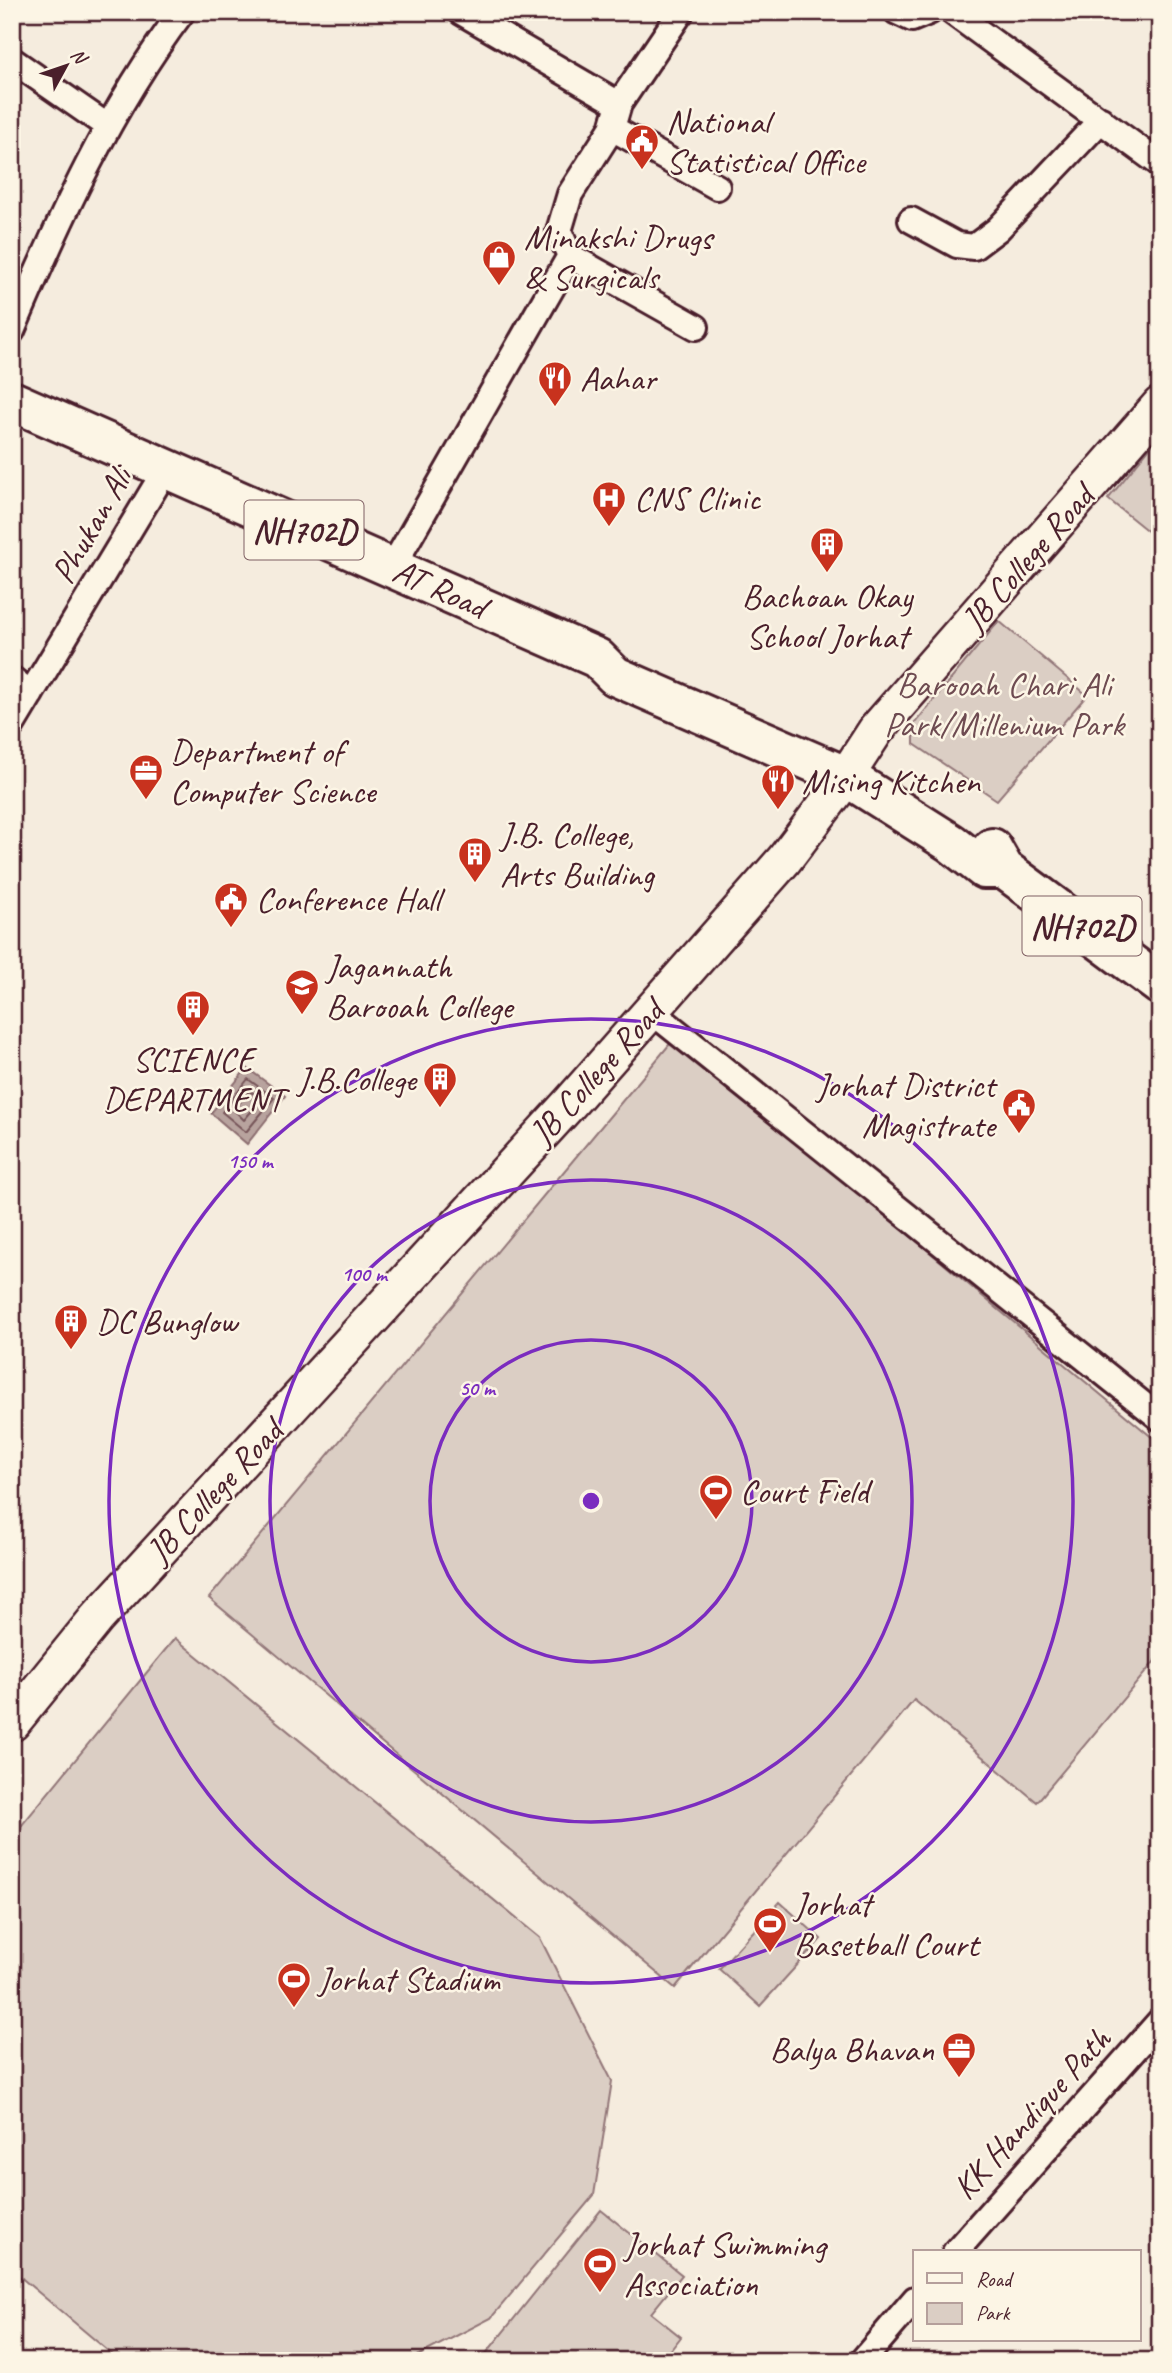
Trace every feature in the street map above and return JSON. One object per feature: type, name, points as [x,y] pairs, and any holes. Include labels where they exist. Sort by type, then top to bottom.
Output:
[{"type":"highway","name":"AT Road","points":[[12,401],[292,525],[393,566],[597,658],[615,676],[850,768],[984,869],[1004,869],[1160,985]]},
{"type":"street","points":[[461,12],[619,104]]},
{"type":"street","points":[[681,12],[619,104],[612,128],[570,194],[559,231],[570,256],[696,327]]},
{"type":"street","points":[[897,12],[912,19],[929,12]]},
{"type":"street","points":[[952,12],[1160,163]]},
{"type":"street","points":[[12,331],[43,257],[107,126],[177,14]]},
{"type":"street","points":[[12,60],[107,126]]},
{"type":"street","points":[[911,220],[957,246],[974,247],[998,229],[1101,120]]},
{"type":"street","points":[[612,128],[717,187]]},
{"type":"street","points":[[393,566],[570,256]]},
{"type":"street","name":"JB College Road","points":[[12,1723],[97,1618],[570,1103],[785,860],[876,730],[1160,405]]},
{"type":"street","name":"Phukan Ali","points":[[12,725],[22,687],[160,479],[164,467]]},
{"type":"street","points":[[651,1011],[1160,1418]]},
{"type":"street","name":"KK Handique Path","points":[[957,2250],[1160,2021]]},
{"type":"street","points":[[862,2361],[913,2301]]},
{"type":"green space","points":[[1160,435],[1160,541],[1108,499]]},
{"type":"green space","name":"Barooah Chari Ali Park/Millenium Park","points":[[999,621],[1087,695],[997,800],[914,744],[914,724]]},
{"type":"green space","name":"Court Field","points":[[674,1039],[1160,1444],[1160,1655],[1037,1802],[914,1700],[675,1988],[209,1598]]},
{"type":"green space","name":"Jorhat Stadium","points":[[175,1638],[540,1938],[612,2081],[594,2195],[491,2318],[408,2361],[120,2361],[12,2270],[12,1837]]},
{"type":"green space","name":"Jorhat Basetball Court","points":[[780,1902],[821,1939],[760,2006],[719,1969]]},
{"type":"green space","name":"Jorhat Swimming Association","points":[[601,2210],[682,2275],[651,2313],[681,2337],[662,2361],[480,2361]]},
{"type":"water","points":[[247,1068],[285,1096],[247,1144],[211,1113]]},
{"type":"place","name":"National Statistical Office","points":[[642,171]]},
{"type":"place","name":"Minakshi Drugs & Surgicals","points":[[499,287]]},
{"type":"place","name":"Aahar","points":[[555,408]]},
{"type":"place","name":"CNS Clinic","points":[[609,528]]},
{"type":"place","name":"Bachoan Okay School Jorhat","points":[[827,574]]},
{"type":"place","name":"Department of Computer Science","points":[[146,801]]},
{"type":"place","name":"Mising Kitchen","points":[[778,811]]},
{"type":"place","name":"J.B. College, Arts Building","points":[[475,884]]},
{"type":"place","name":"Conference Hall","points":[[231,929]]},
{"type":"place","name":"Jagannath Barooah College","points":[[302,1016]]},
{"type":"place","name":"SCIENCE DEPARTMENT","points":[[193,1037]]},
{"type":"place","name":"J.B.College","points":[[440,1109]]},
{"type":"place","name":"Jorhat District Magistrate","points":[[1019,1135]]},
{"type":"place","name":"DC Bunglow","points":[[71,1351]]},
{"type":"place","name":"Court Field","points":[[716,1521]]},
{"type":"place","name":"Jorhat Basetball Court","points":[[770,1954]]},
{"type":"place","name":"Jorhat Stadium","points":[[294,2009]]},
{"type":"place","name":"Balya Bhavan","points":[[959,2079]]},
{"type":"place","name":"Jorhat Swimming Association","points":[[600,2294]]}]
